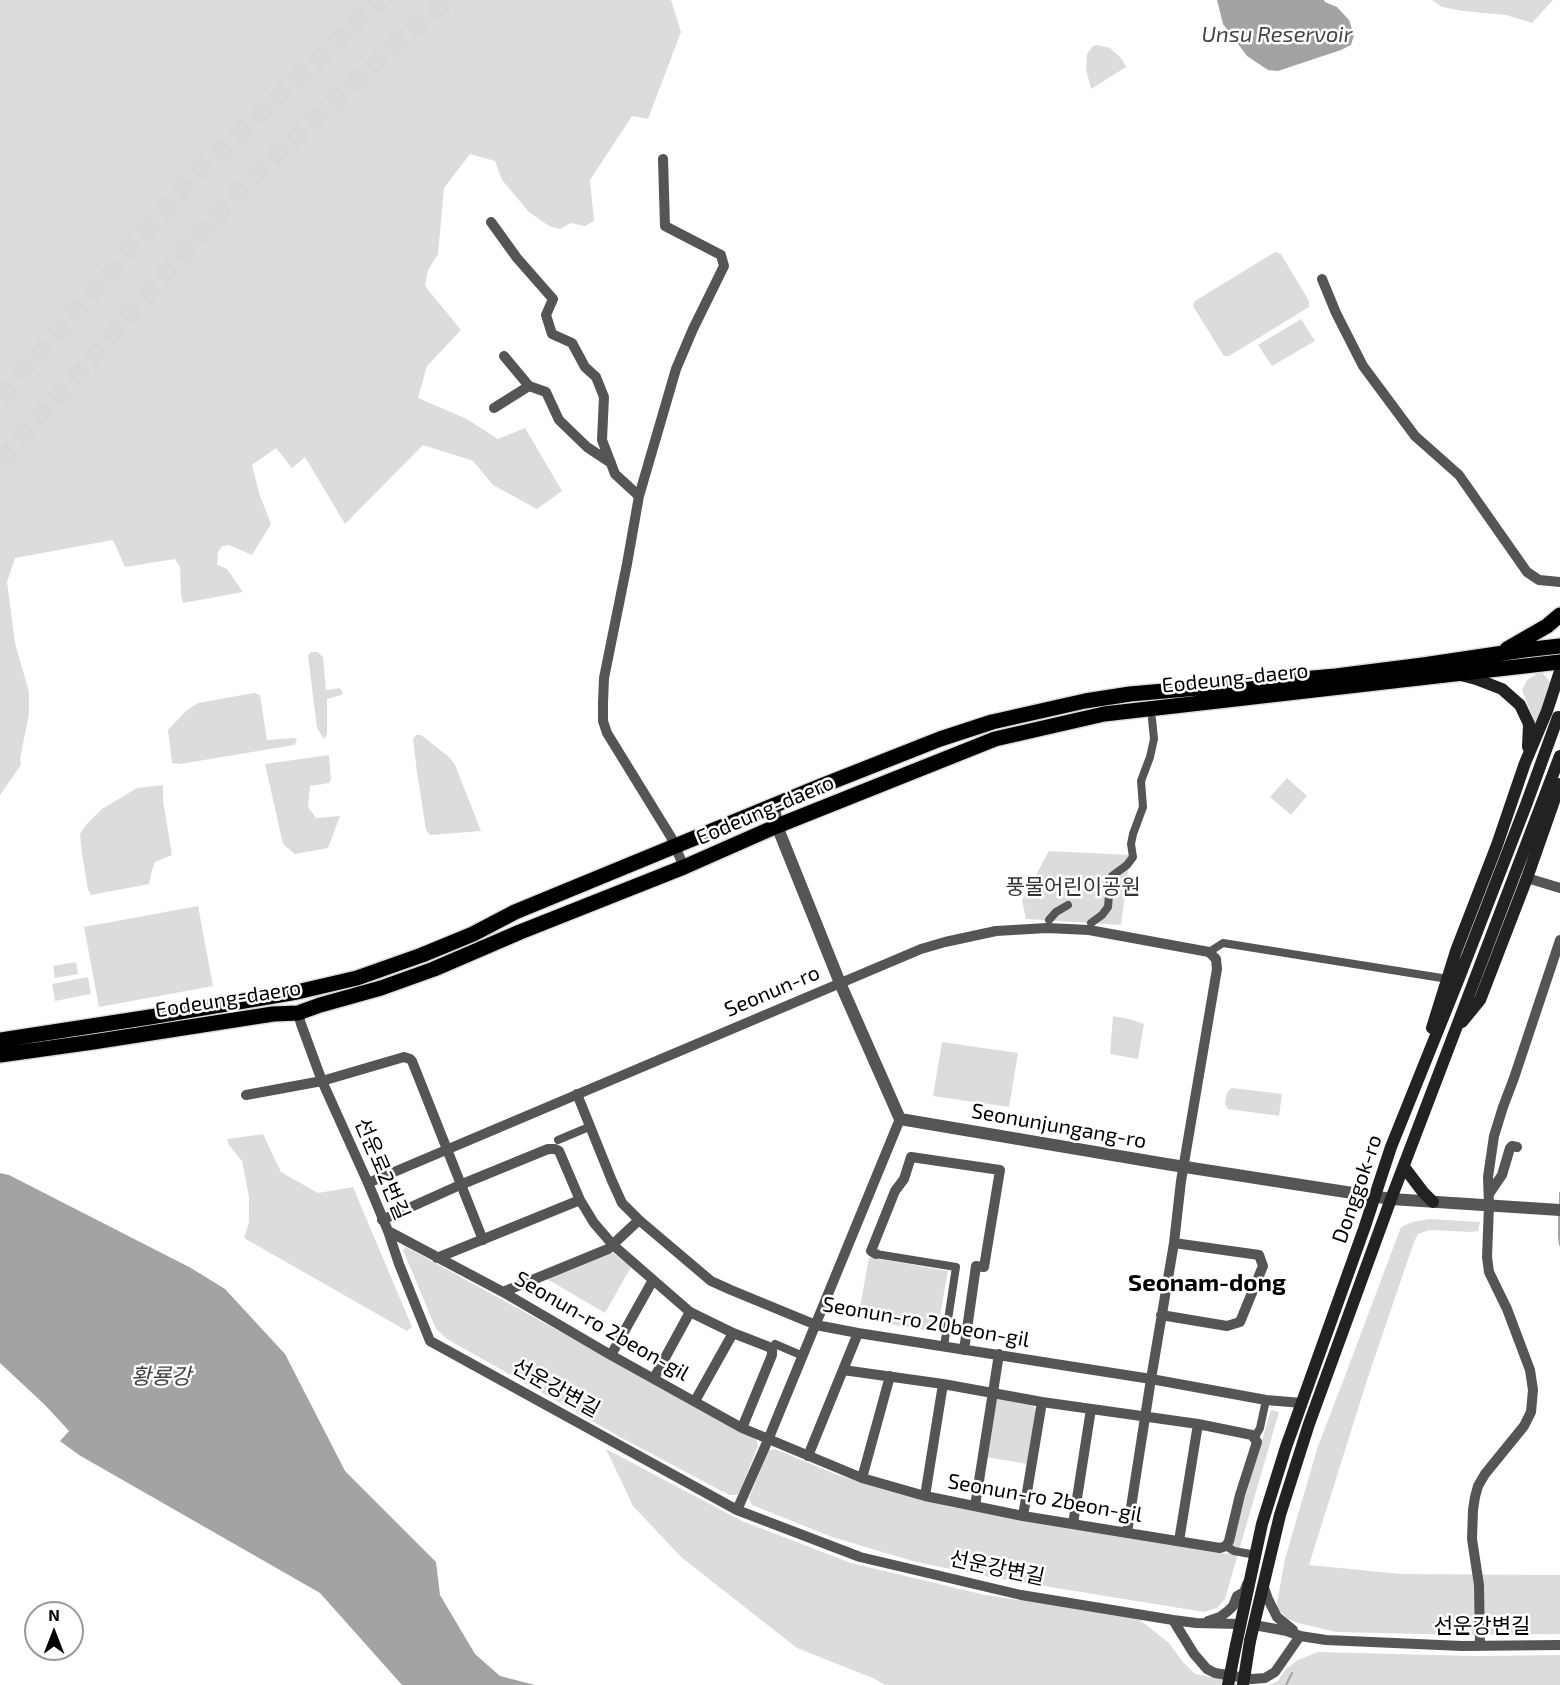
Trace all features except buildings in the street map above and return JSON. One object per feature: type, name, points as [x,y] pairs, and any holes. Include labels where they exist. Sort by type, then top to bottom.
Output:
[{"type":"main road","points":[[1499,654],[1547,626],[1560,615]]},
{"type":"main road","name":"Eodeung-daero","points":[[0,1040],[297,992],[357,978],[473,934],[515,912],[675,845],[940,739],[992,722],[1085,701],[1130,694],[1336,676],[1560,646]]},
{"type":"main road","name":"Eodeung-daero","points":[[0,1055],[273,1014],[298,1013],[381,988],[434,969],[684,867],[777,826],[995,739],[1104,714],[1560,662]]},
{"type":"main road","points":[[1524,764],[1555,710],[1560,671]]},
{"type":"main road","points":[[1414,1087],[1456,951],[1497,845],[1528,748],[1529,724],[1520,705],[1502,689],[1457,674]]},
{"type":"main road","name":"Donggok-ro","points":[[1228,1685],[1262,1524],[1286,1447],[1414,1087],[1526,806],[1555,710]]},
{"type":"main road","name":"Donggok-ro","points":[[1243,1685],[1250,1641],[1280,1515],[1309,1424],[1391,1199],[1560,756]]},
{"type":"main road","points":[[1457,1028],[1480,1000],[1560,784]]},
{"type":"main road","points":[[1404,1167],[1434,1202]]},
{"type":"street","points":[[663,159],[665,226],[721,255],[724,266],[676,369],[639,496],[604,678],[603,721],[607,733],[675,845],[684,867]]},
{"type":"street","points":[[491,222],[517,258],[553,299],[546,315],[552,334],[572,343],[585,367],[596,377],[604,398],[602,440],[610,463],[615,474],[639,496]]},
{"type":"street","points":[[1322,279],[1336,313],[1363,366],[1415,436],[1459,475],[1527,572],[1539,580],[1560,582]]},
{"type":"street","points":[[504,356],[529,386],[546,392],[559,420],[586,447],[610,463]]},
{"type":"street","points":[[494,408],[529,386]]},
{"type":"street","points":[[1091,923],[1108,907],[1112,876],[1127,865],[1133,857],[1131,844],[1133,834],[1143,807],[1141,781],[1154,739],[1152,719]]},
{"type":"street","points":[[737,1510],[900,1119],[840,983],[777,826],[774,806]]},
{"type":"street","points":[[1527,878],[1560,888]]},
{"type":"street","points":[[1049,920],[1056,912],[1068,905]]},
{"type":"street","name":"Seonun-ro","points":[[368,1182],[921,949],[996,931],[1047,928],[1089,930],[1209,952]]},
{"type":"street","points":[[1480,1646],[1479,1585],[1472,1539],[1475,1497],[1485,1474],[1524,1426],[1531,1412],[1533,1390],[1530,1370],[1490,1272],[1487,1257],[1488,1177],[1495,1132],[1560,940]]},
{"type":"street","points":[[1127,1533],[1174,1243],[1183,1167],[1217,969],[1216,959],[1209,952],[1223,943],[1448,979]]},
{"type":"street","name":"선운로2번길","points":[[298,1013],[322,1081],[368,1182],[430,1341]]},
{"type":"street","points":[[246,1095],[322,1081],[401,1058],[410,1059],[483,1240]]},
{"type":"street","name":"Seonun-ro 20beon-gil","points":[[577,1095],[622,1203],[711,1281],[730,1290],[816,1325],[1151,1379],[1266,1400],[1302,1403]]},
{"type":"street","name":"Seonunjungang-ro","points":[[900,1119],[1374,1197],[1434,1202],[1489,1200],[1554,1209]]},
{"type":"street","points":[[558,1140],[590,1127]]},
{"type":"street","points":[[1489,1200],[1514,1148],[1495,1132]]},
{"type":"street","points":[[382,1220],[549,1149],[560,1151],[580,1200],[594,1223],[613,1245],[690,1312],[769,1347],[772,1355],[742,1428]]},
{"type":"street","points":[[944,1347],[956,1267],[876,1254],[871,1251],[895,1191],[904,1179],[911,1156],[1000,1170],[984,1267],[976,1266],[964,1350]]},
{"type":"street","points":[[437,1258],[580,1200]]},
{"type":"street","points":[[503,1292],[608,1249],[639,1220]]},
{"type":"street","name":"Seonun-ro 2beon-gil","points":[[388,1231],[503,1292],[742,1428],[862,1478],[925,1496],[1023,1516],[1220,1548],[1226,1546]]},
{"type":"street","points":[[1161,1315],[1227,1326],[1240,1322],[1263,1266],[1259,1255],[1174,1243]]},
{"type":"street","points":[[611,1355],[653,1280]]},
{"type":"street","points":[[654,1378],[690,1312]]},
{"type":"street","points":[[694,1401],[733,1333]]},
{"type":"street","points":[[808,1456],[858,1333]]},
{"type":"street","name":"선운강변길","points":[[430,1341],[737,1510],[860,1557],[1021,1595],[1173,1620],[1240,1624]]},
{"type":"street","points":[[775,1344],[803,1356]]},
{"type":"street","points":[[975,1506],[999,1354]]},
{"type":"street","points":[[843,1370],[1252,1434],[1257,1442],[1226,1546],[1234,1551],[1256,1555]]},
{"type":"street","points":[[862,1478],[890,1376]]},
{"type":"street","points":[[925,1496],[943,1384]]},
{"type":"street","points":[[1255,1437],[1260,1428],[1266,1400]]},
{"type":"street","points":[[1023,1516],[1042,1402]]},
{"type":"street","points":[[1073,1524],[1092,1410]]},
{"type":"street","points":[[1179,1541],[1198,1424]]},
{"type":"street","points":[[1196,1623],[1220,1617],[1228,1611],[1237,1596],[1244,1592],[1252,1570]]},
{"type":"street","points":[[1173,1620],[1194,1654],[1207,1669],[1215,1673],[1252,1679],[1265,1678],[1275,1672],[1300,1636],[1277,1617],[1263,1585]]},
{"type":"street","name":"선운강변길","points":[[1254,1625],[1326,1640],[1480,1646],[1560,1645]]},
{"type":"green space","points":[[0,0],[671,0],[681,32],[648,119],[632,116],[590,180],[594,221],[585,226],[571,223],[560,229],[549,226],[529,212],[502,180],[495,161],[470,154],[444,188],[438,254],[428,270],[425,286],[461,330],[427,366],[418,398],[467,419],[498,439],[525,428],[562,491],[537,509],[493,485],[473,461],[423,445],[345,524],[305,457],[292,468],[276,448],[252,465],[260,496],[271,524],[252,555],[229,545],[222,546],[218,552],[217,565],[227,569],[243,592],[183,603],[180,567],[175,559],[125,567],[113,540],[15,558],[7,582],[15,643],[29,692],[29,714],[20,759],[21,765],[0,795]]},
{"type":"green space","points":[[1432,0],[1553,0],[1532,23],[1506,15],[1442,7]]},
{"type":"green space","points":[[1093,46],[1110,48],[1122,59],[1126,67],[1091,89],[1086,69],[1087,54]]},
{"type":"green space","points":[[1275,252],[1281,254],[1309,301],[1309,307],[1229,356],[1224,356],[1193,306],[1195,301]]},
{"type":"green space","points":[[1301,319],[1315,341],[1272,366],[1258,345]]},
{"type":"green space","points":[[311,652],[318,652],[323,657],[326,690],[340,688],[343,693],[327,699],[327,735],[324,739],[317,728],[308,655]]},
{"type":"green space","points":[[1541,671],[1550,682],[1537,728],[1522,690],[1527,680]]},
{"type":"green space","points":[[254,693],[260,695],[267,740],[295,738],[297,741],[294,745],[180,764],[172,763],[168,730],[187,710],[198,703]]},
{"type":"green space","points":[[416,735],[421,735],[449,757],[455,765],[481,831],[430,835],[426,830],[413,739]]},
{"type":"green space","points":[[329,755],[331,780],[329,783],[310,786],[308,807],[316,818],[340,816],[328,848],[295,854],[283,844],[265,764]]},
{"type":"green space","points":[[1287,778],[1307,796],[1291,815],[1270,797]]},
{"type":"green space","points":[[163,785],[163,800],[172,855],[155,862],[149,884],[91,895],[88,890],[80,834],[102,809],[137,788]]},
{"type":"green space","name":"풍물어린이공원","points":[[1049,851],[1130,855],[1121,925],[1026,919],[1022,900]]},
{"type":"green space","points":[[198,906],[213,986],[99,1007],[84,927]]},
{"type":"green space","points":[[76,962],[78,974],[55,978],[53,966]]},
{"type":"green space","points":[[88,977],[91,994],[55,1001],[52,984]]},
{"type":"green space","points":[[1113,1016],[1144,1024],[1138,1059],[1110,1054]]},
{"type":"green space","points":[[942,1042],[1018,1053],[1009,1107],[933,1096]]},
{"type":"green space","points":[[1232,1088],[1282,1094],[1279,1116],[1228,1109],[1225,1104],[1227,1092]]},
{"type":"green space","points":[[263,1134],[281,1172],[318,1193],[353,1187],[412,1327],[407,1331],[244,1238],[249,1222],[249,1197],[242,1161],[227,1139]]},
{"type":"green space","points":[[1430,1219],[1480,1222],[1478,1231],[1429,1230],[1418,1234],[1414,1242],[1368,1377],[1309,1565],[1401,1574],[1560,1575],[1560,1634],[1465,1635],[1336,1632],[1298,1623],[1288,1619],[1278,1609],[1277,1603],[1285,1559],[1318,1446],[1401,1227],[1412,1222]]},
{"type":"green space","points":[[406,1247],[756,1439],[758,1446],[740,1491],[737,1495],[729,1495],[622,1438],[447,1339],[436,1329],[403,1250]]},
{"type":"green space","points":[[612,1252],[631,1267],[605,1313],[547,1279]]},
{"type":"green space","points":[[869,1257],[948,1271],[937,1332],[858,1319]]},
{"type":"green space","points":[[996,1399],[1031,1405],[1035,1408],[1037,1415],[1028,1464],[986,1457]]},
{"type":"green space","points":[[1271,1410],[1279,1412],[1225,1599],[1217,1608],[1204,1612],[995,1578],[916,1562],[832,1537],[752,1505],[749,1498],[768,1451],[775,1449],[835,1474],[947,1506],[1228,1554]]},
{"type":"green space","points":[[606,1449],[742,1521],[851,1563],[985,1595],[1140,1620],[1169,1643],[1195,1674],[1254,1685],[885,1685],[797,1648],[681,1557],[633,1506]]},
{"type":"green space","points":[[1318,1652],[1474,1656],[1560,1655],[1560,1685],[1269,1685],[1278,1681],[1286,1669],[1298,1660]]},
{"type":"water","name":"Unsu Reservoir","points":[[1217,0],[1324,0],[1337,7],[1349,20],[1354,35],[1351,45],[1341,50],[1278,71],[1268,70],[1247,56],[1223,24]]},
{"type":"water","name":"황룡강","points":[[0,1173],[9,1175],[191,1268],[225,1289],[285,1354],[345,1471],[436,1562],[440,1595],[475,1654],[500,1676],[535,1685],[402,1685],[320,1593],[79,1455],[60,1441],[69,1431],[0,1363]]},
{"type":"waterway","points":[[1560,1193],[1560,1205]]},
{"type":"waterway","points":[[1559,1214],[1560,1245]]},
{"type":"waterway","points":[[1286,1685],[1292,1673]]},
{"type":"tunnel","points":[[0,398],[190,180],[382,0]]},
{"type":"tunnel","points":[[0,461],[245,184],[403,37],[449,0]]},
{"type":"district","name":"Seonam-dong","points":[[1207,1283]]}]
